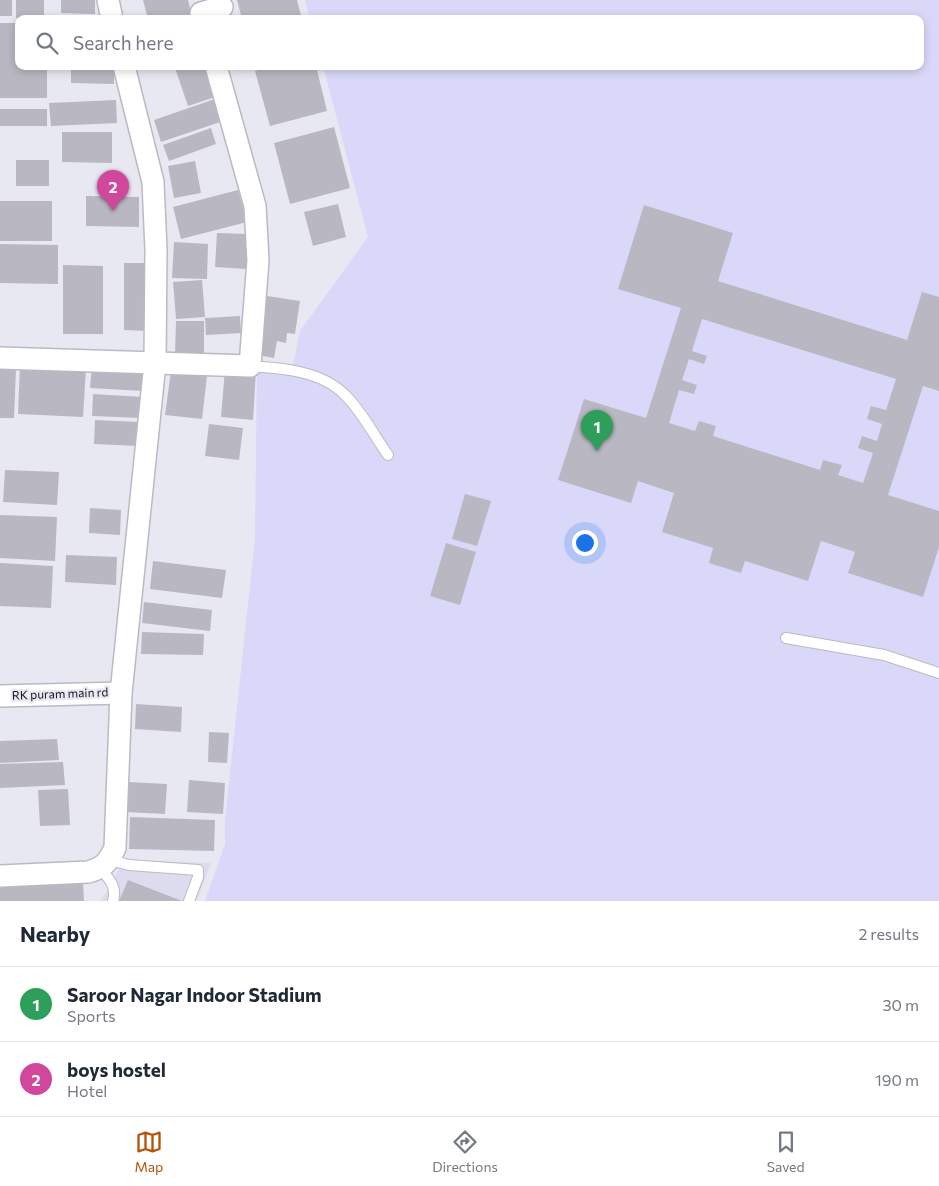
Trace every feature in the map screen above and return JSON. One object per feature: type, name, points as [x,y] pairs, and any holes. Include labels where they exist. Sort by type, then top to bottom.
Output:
[{"type":"street","points":[[108,0],[111,15]]},
{"type":"street","points":[[200,11],[222,7]]},
{"type":"street","points":[[0,876],[88,872],[106,864],[114,848],[120,693],[155,363],[156,250],[153,182],[125,70]]},
{"type":"street","points":[[0,358],[250,366],[258,260],[255,206],[217,70]]},
{"type":"street","name":"RK puram main rd","points":[[0,696],[120,693]]},
{"type":"lane","points":[[250,366],[277,367],[330,383],[346,395],[388,455]]},
{"type":"lane","points":[[786,638],[884,655],[939,673]]},
{"type":"lane","points":[[112,901],[115,892],[106,864],[198,870],[190,901]]},
{"type":"shaded area","points":[[305,0],[939,0],[939,901],[205,901],[225,844],[225,820],[255,538],[257,361],[293,365],[300,331],[368,237],[324,70],[924,70],[924,15],[309,15]]},
{"type":"shaded area","points":[[124,860],[211,863],[197,901],[101,901]]},
{"type":"building","points":[[0,0],[12,0],[12,16],[0,16]]},
{"type":"building","points":[[16,0],[44,0],[44,15],[16,15]]},
{"type":"building","points":[[61,0],[95,0],[95,14],[61,13]]},
{"type":"building","points":[[143,0],[188,0],[192,15],[147,15]]},
{"type":"building","points":[[237,0],[297,0],[301,15],[241,15]]},
{"type":"building","points":[[0,23],[15,23],[15,70],[47,70],[47,98],[0,98]]},
{"type":"building","points":[[71,70],[114,70],[114,84],[71,83]]},
{"type":"building","points":[[176,70],[205,70],[215,97],[188,106]]},
{"type":"building","points":[[317,70],[327,111],[270,126],[255,71]]},
{"type":"building","points":[[215,99],[223,121],[161,142],[154,120]]},
{"type":"building","points":[[116,100],[117,123],[51,126],[49,103]]},
{"type":"building","points":[[0,109],[47,109],[47,126],[0,126]]},
{"type":"building","points":[[334,127],[350,188],[290,204],[274,143]]},
{"type":"building","points":[[211,128],[216,144],[169,161],[163,145]]},
{"type":"building","points":[[62,132],[112,132],[112,163],[62,162]]},
{"type":"building","points":[[16,160],[49,160],[49,186],[16,186]]},
{"type":"building","points":[[195,161],[201,193],[174,198],[168,166]]},
{"type":"building","points":[[238,190],[247,222],[181,239],[173,207]]},
{"type":"building","points":[[86,196],[139,197],[139,227],[86,226]]},
{"type":"building","points":[[0,201],[52,201],[52,241],[0,241]]},
{"type":"building","points":[[338,204],[346,237],[313,246],[304,212]]},
{"type":"building","points":[[644,205],[733,233],[718,281],[907,340],[922,292],[939,297],[939,391],[923,386],[888,495],[939,511],[939,547],[923,597],[848,573],[855,552],[821,541],[808,581],[745,561],[741,573],[709,563],[713,548],[662,532],[674,493],[638,481],[631,503],[558,480],[584,399],[646,418],[681,308],[618,289]],"holes":[[[702,319],[896,379],[886,410],[871,406],[867,419],[882,424],[877,441],[862,436],[858,448],[873,453],[863,483],[838,475],[842,465],[823,460],[820,470],[713,436],[716,426],[699,421],[695,431],[669,423],[679,390],[694,394],[697,385],[682,380],[689,359],[704,364],[707,356],[692,351]]]},
{"type":"building","points":[[217,233],[247,234],[246,269],[215,267]]},
{"type":"building","points":[[174,242],[208,244],[207,279],[172,278]]},
{"type":"building","points":[[0,244],[58,245],[58,284],[0,283]]},
{"type":"building","points":[[124,263],[150,263],[150,331],[124,330]]},
{"type":"building","points":[[63,265],[103,266],[103,334],[63,334]]},
{"type":"building","points":[[202,280],[205,317],[176,319],[173,282]]},
{"type":"building","points":[[267,296],[300,301],[295,334],[287,333],[286,343],[277,341],[274,358],[257,355]]},
{"type":"building","points":[[240,316],[241,333],[206,335],[205,318]]},
{"type":"building","points":[[176,321],[204,321],[204,357],[175,356]]},
{"type":"building","points":[[20,365],[86,368],[83,417],[18,414]]},
{"type":"building","points":[[92,365],[144,368],[143,391],[90,388]]},
{"type":"building","points":[[0,367],[16,368],[14,418],[0,418]]},
{"type":"building","points":[[225,369],[256,371],[253,420],[221,417]]},
{"type":"building","points":[[171,371],[207,376],[202,419],[165,415]]},
{"type":"building","points":[[93,394],[143,397],[142,418],[92,416]]},
{"type":"building","points":[[95,420],[140,422],[139,446],[94,444]]},
{"type":"building","points":[[209,424],[243,428],[239,460],[205,456]]},
{"type":"building","points":[[5,470],[59,472],[57,505],[3,502]]},
{"type":"building","points":[[465,494],[491,501],[477,546],[452,539]]},
{"type":"building","points":[[90,508],[121,510],[120,535],[89,533]]},
{"type":"building","points":[[0,515],[57,517],[55,561],[0,558]]},
{"type":"building","points":[[446,543],[476,552],[460,605],[430,596]]},
{"type":"building","points":[[66,555],[117,557],[116,585],[65,582]]},
{"type":"building","points":[[153,561],[226,570],[222,598],[150,589]]},
{"type":"building","points":[[0,563],[53,566],[51,608],[0,606]]},
{"type":"building","points":[[144,602],[212,610],[210,631],[142,623]]},
{"type":"building","points":[[142,632],[204,634],[203,655],[141,654]]},
{"type":"building","points":[[136,704],[182,707],[181,732],[135,729]]},
{"type":"building","points":[[209,732],[229,733],[227,763],[208,762]]},
{"type":"building","points":[[57,739],[59,760],[0,763],[0,741]]},
{"type":"building","points":[[63,762],[65,785],[0,788],[0,764]]},
{"type":"building","points":[[189,780],[225,783],[223,814],[187,812]]},
{"type":"building","points":[[128,782],[167,784],[165,814],[126,812]]},
{"type":"building","points":[[68,789],[70,825],[40,826],[38,790]]},
{"type":"building","points":[[130,817],[215,820],[214,851],[129,849]]},
{"type":"building","points":[[128,880],[182,901],[119,901]]},
{"type":"building","points":[[10,883],[11,886],[83,883],[84,901],[0,901],[0,884]]},
{"type":"place","name":"boys hostel","points":[[113,211]]},
{"type":"place","name":"Saroor Nagar Indoor Stadium","points":[[597,451]]}]
